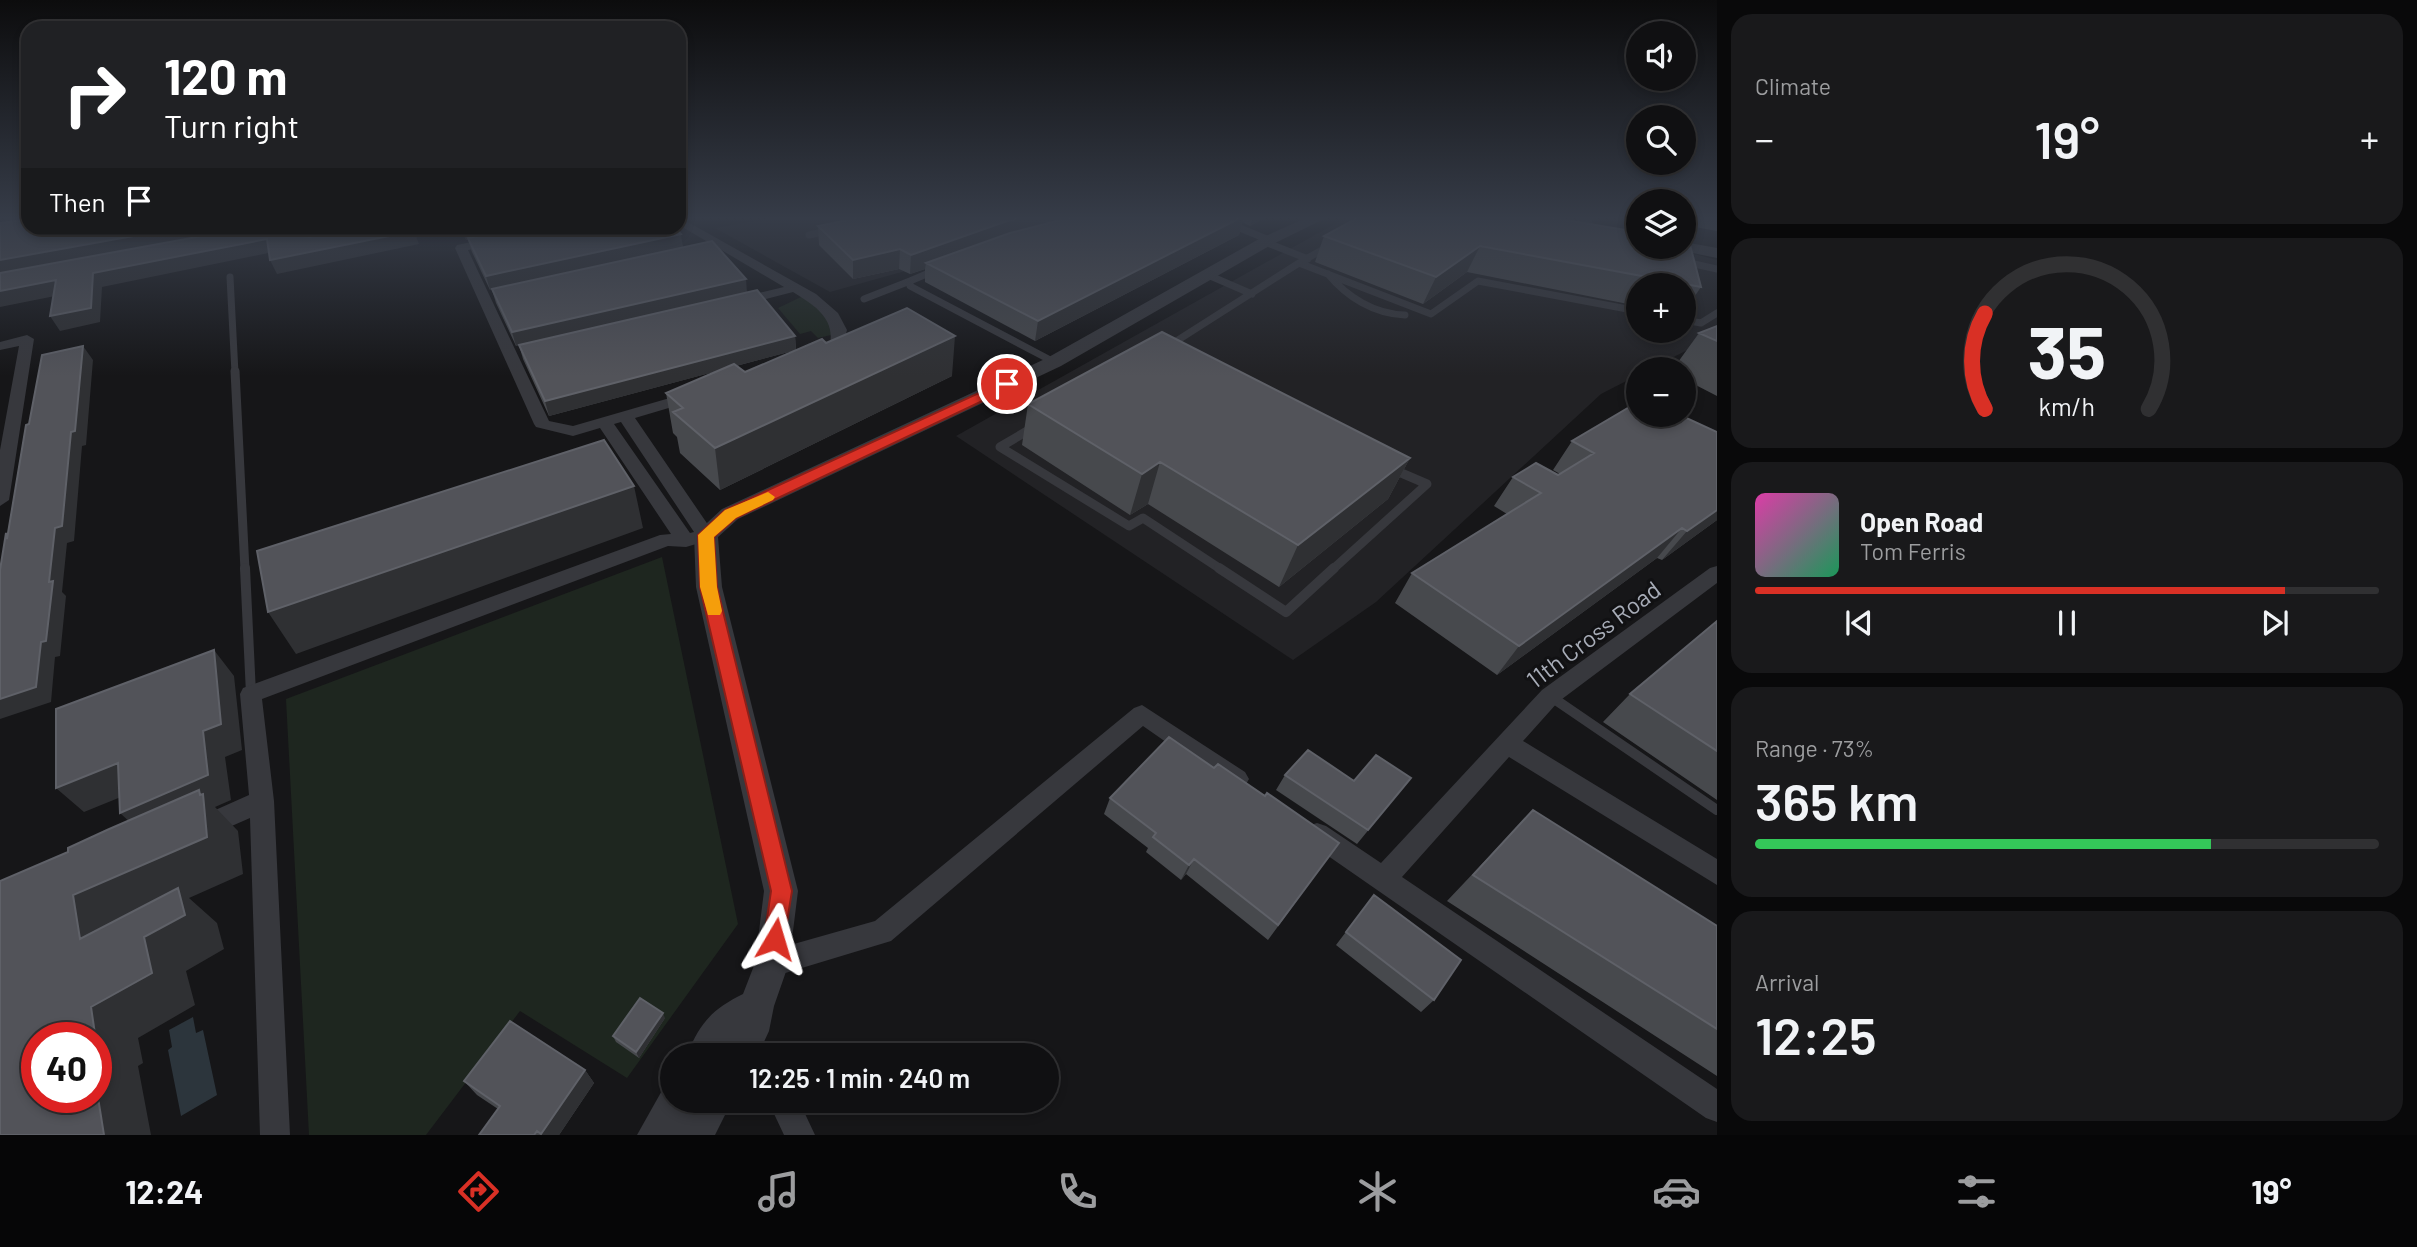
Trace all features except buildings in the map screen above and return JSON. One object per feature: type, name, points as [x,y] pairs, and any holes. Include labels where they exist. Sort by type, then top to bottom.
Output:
[{"type":"street","points":[[474,270],[491,297],[517,354],[542,424],[573,431],[705,392]]},
{"type":"street","points":[[759,270],[811,297],[833,316],[841,330],[837,346],[806,362]]},
{"type":"street","points":[[275,1135],[262,801],[251,694],[667,540],[696,538],[730,514],[1054,362],[1217,270]]},
{"type":"street","points":[[727,304],[795,288]]},
{"type":"street","points":[[0,346],[27,338],[3,467],[0,500]]},
{"type":"street","points":[[0,402],[18,397]]},
{"type":"street","points":[[625,415],[653,456],[696,538],[782,891],[772,963],[756,1006],[751,1031],[742,1043]]},
{"type":"street","points":[[604,422],[696,538]]},
{"type":"street","points":[[634,462],[653,456]]},
{"type":"street","name":"11th Cross Road","points":[[1383,880],[1550,696],[1717,573]]},
{"type":"street","points":[[772,963],[882,932],[1142,713],[1257,793]]},
{"type":"street","points":[[1506,743],[1717,873]]},
{"type":"street","points":[[174,840],[262,801]]},
{"type":"street","points":[[1303,825],[1717,1107]]},
{"type":"street","points":[[657,1135],[671,1113]]},
{"type":"street","points":[[693,1135],[706,1113]]},
{"type":"street","points":[[789,1113],[800,1135]]},
{"type":"lane","points":[[864,299],[936,270]]},
{"type":"lane","points":[[1159,352],[1290,270]]},
{"type":"lane","points":[[1321,270],[1431,314],[1478,281],[1626,309]]},
{"type":"lane","points":[[1328,274],[1337,286],[1382,312],[1405,315]]},
{"type":"lane","points":[[1208,275],[1252,294]]},
{"type":"lane","points":[[230,277],[251,694]]},
{"type":"lane","points":[[910,281],[910,286],[1054,362]]},
{"type":"lane","points":[[1696,322],[1701,323],[1717,313]]},
{"type":"lane","points":[[1045,420],[1000,447],[1129,526],[1143,518],[1286,612],[1427,484],[1378,464]]},
{"type":"lane","points":[[1550,696],[1717,810]]},
{"type":"shaded area","points":[[790,270],[909,270],[830,292]]},
{"type":"shaded area","points":[[1252,270],[1717,270],[1717,335],[1674,357],[1626,357],[1626,381],[1601,394],[1376,602],[1293,660],[956,436]]},
{"type":"shaded area","points":[[803,296],[833,322],[831,335],[818,338],[811,331],[800,334],[778,308]]},
{"type":"shaded area","points":[[662,557],[738,924],[627,1078],[520,1011],[426,1135],[309,1135],[286,699]]},
{"type":"shaded area","points":[[193,1017],[196,1033],[203,1030],[217,1095],[181,1116],[168,1050],[172,1047],[169,1030]]},
{"type":"slow traffic","points":[[714,611],[705,551],[706,535],[730,514],[768,497]]},
{"type":"route","points":[[775,939],[782,891],[709,587],[706,535],[730,514],[1007,384]]}]
